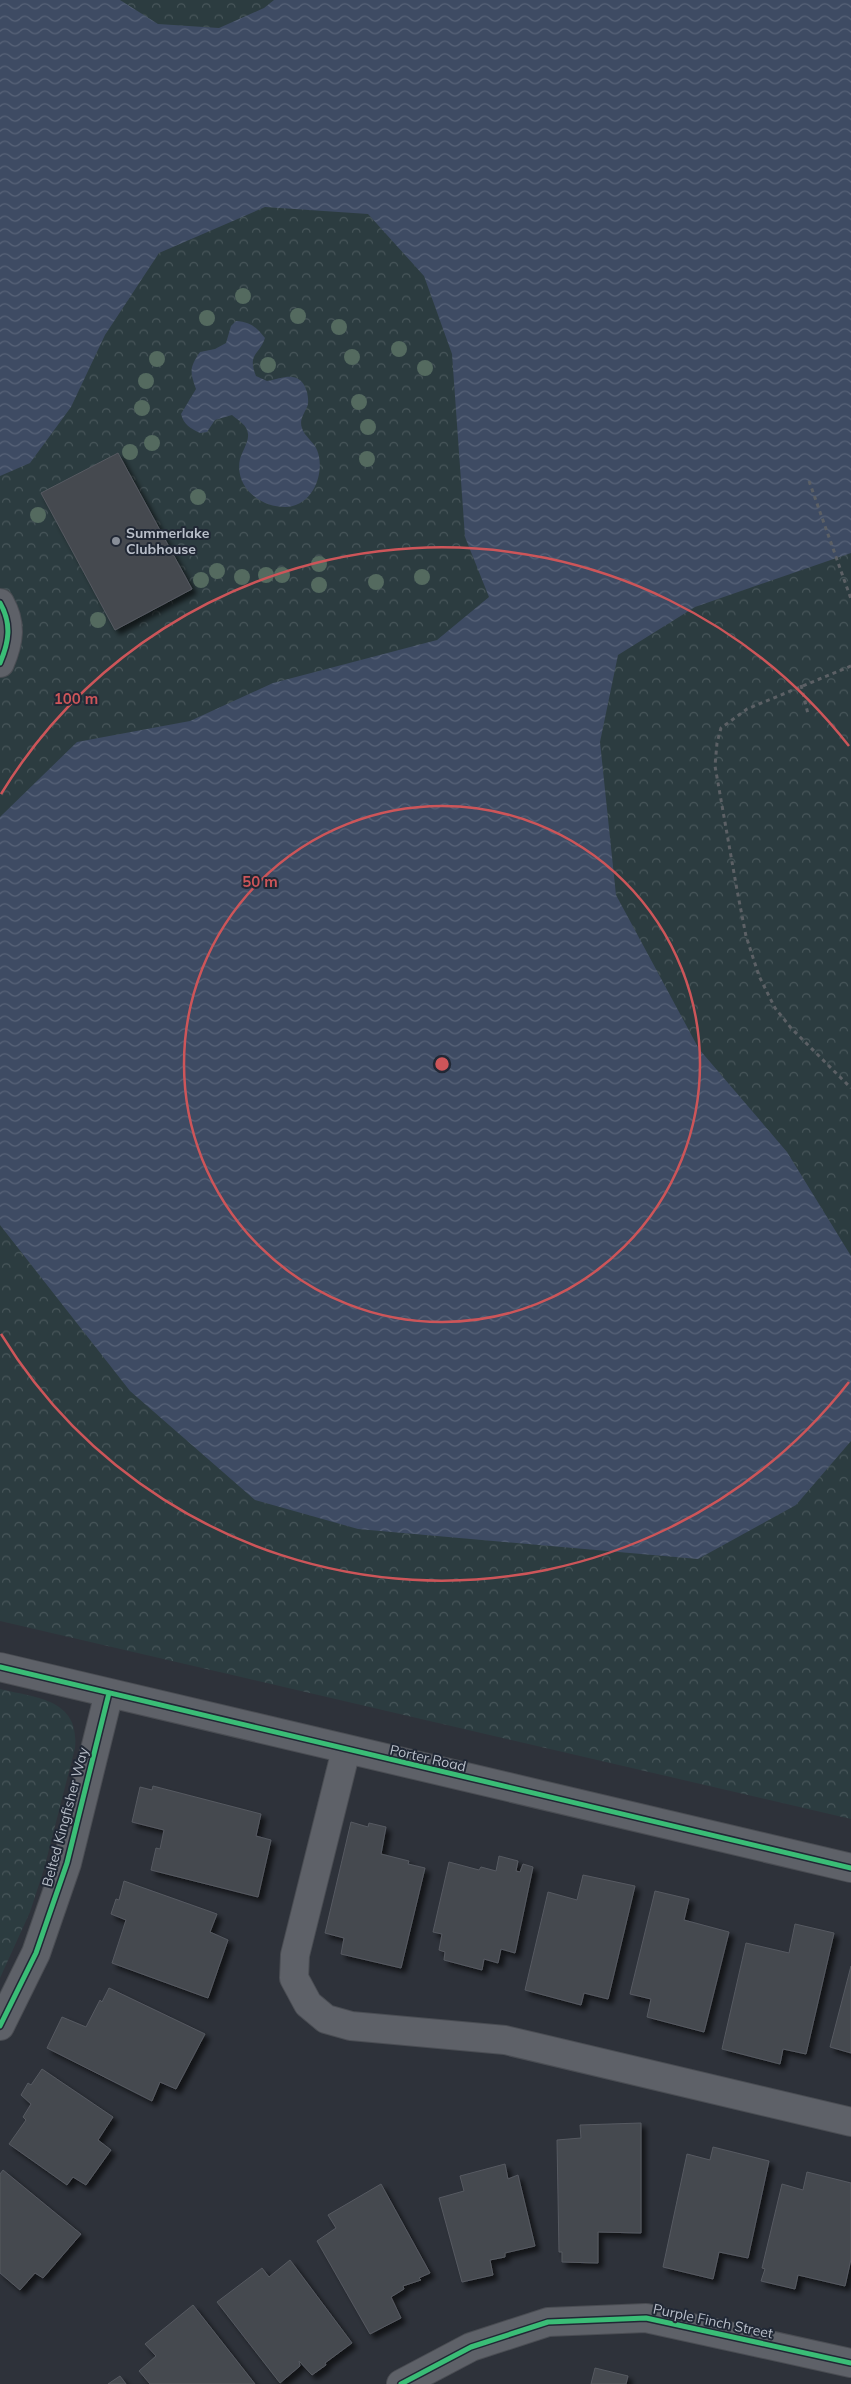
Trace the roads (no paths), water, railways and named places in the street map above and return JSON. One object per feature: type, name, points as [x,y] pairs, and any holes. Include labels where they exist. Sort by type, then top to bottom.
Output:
[{"type":"street","points":[[0,603],[8,623],[8,644],[0,663]]},
{"type":"street","name":"Porter Road","points":[[0,1667],[851,1868]]},
{"type":"street","name":"Belted Kingfisher Way","points":[[0,2026],[36,1953],[67,1863],[109,1693]]},
{"type":"street","points":[[346,1750],[295,1955],[294,1978],[308,2004],[326,2019],[351,2026],[505,2040],[851,2122]]},
{"type":"street","name":"Purple Finch Street","points":[[401,2384],[471,2347],[548,2322],[646,2318],[851,2363]]},
{"type":"water","points":[[0,0],[120,0],[158,24],[219,28],[264,8],[274,0],[851,0],[851,553],[695,607],[618,655],[600,742],[616,895],[699,1049],[787,1152],[851,1256],[851,1441],[796,1505],[698,1559],[358,1529],[255,1500],[130,1391],[0,1225],[0,817],[77,742],[190,721],[273,683],[437,640],[489,597],[465,537],[452,354],[424,276],[368,214],[265,207],[159,253],[105,335],[71,407],[30,463],[0,476]]},
{"type":"water","points":[[236,321],[253,326],[265,338],[253,359],[256,376],[267,381],[285,377],[296,378],[304,385],[307,392],[308,404],[302,417],[301,425],[303,431],[317,450],[320,468],[315,487],[310,495],[295,505],[285,507],[267,503],[251,494],[245,486],[239,469],[240,459],[248,434],[240,421],[232,415],[215,420],[207,432],[200,433],[188,426],[181,414],[196,389],[192,366],[196,357],[200,352],[215,349],[226,343],[231,326]]},
{"type":"place","name":"Summerlake Clubhouse","points":[[116,541]]}]
